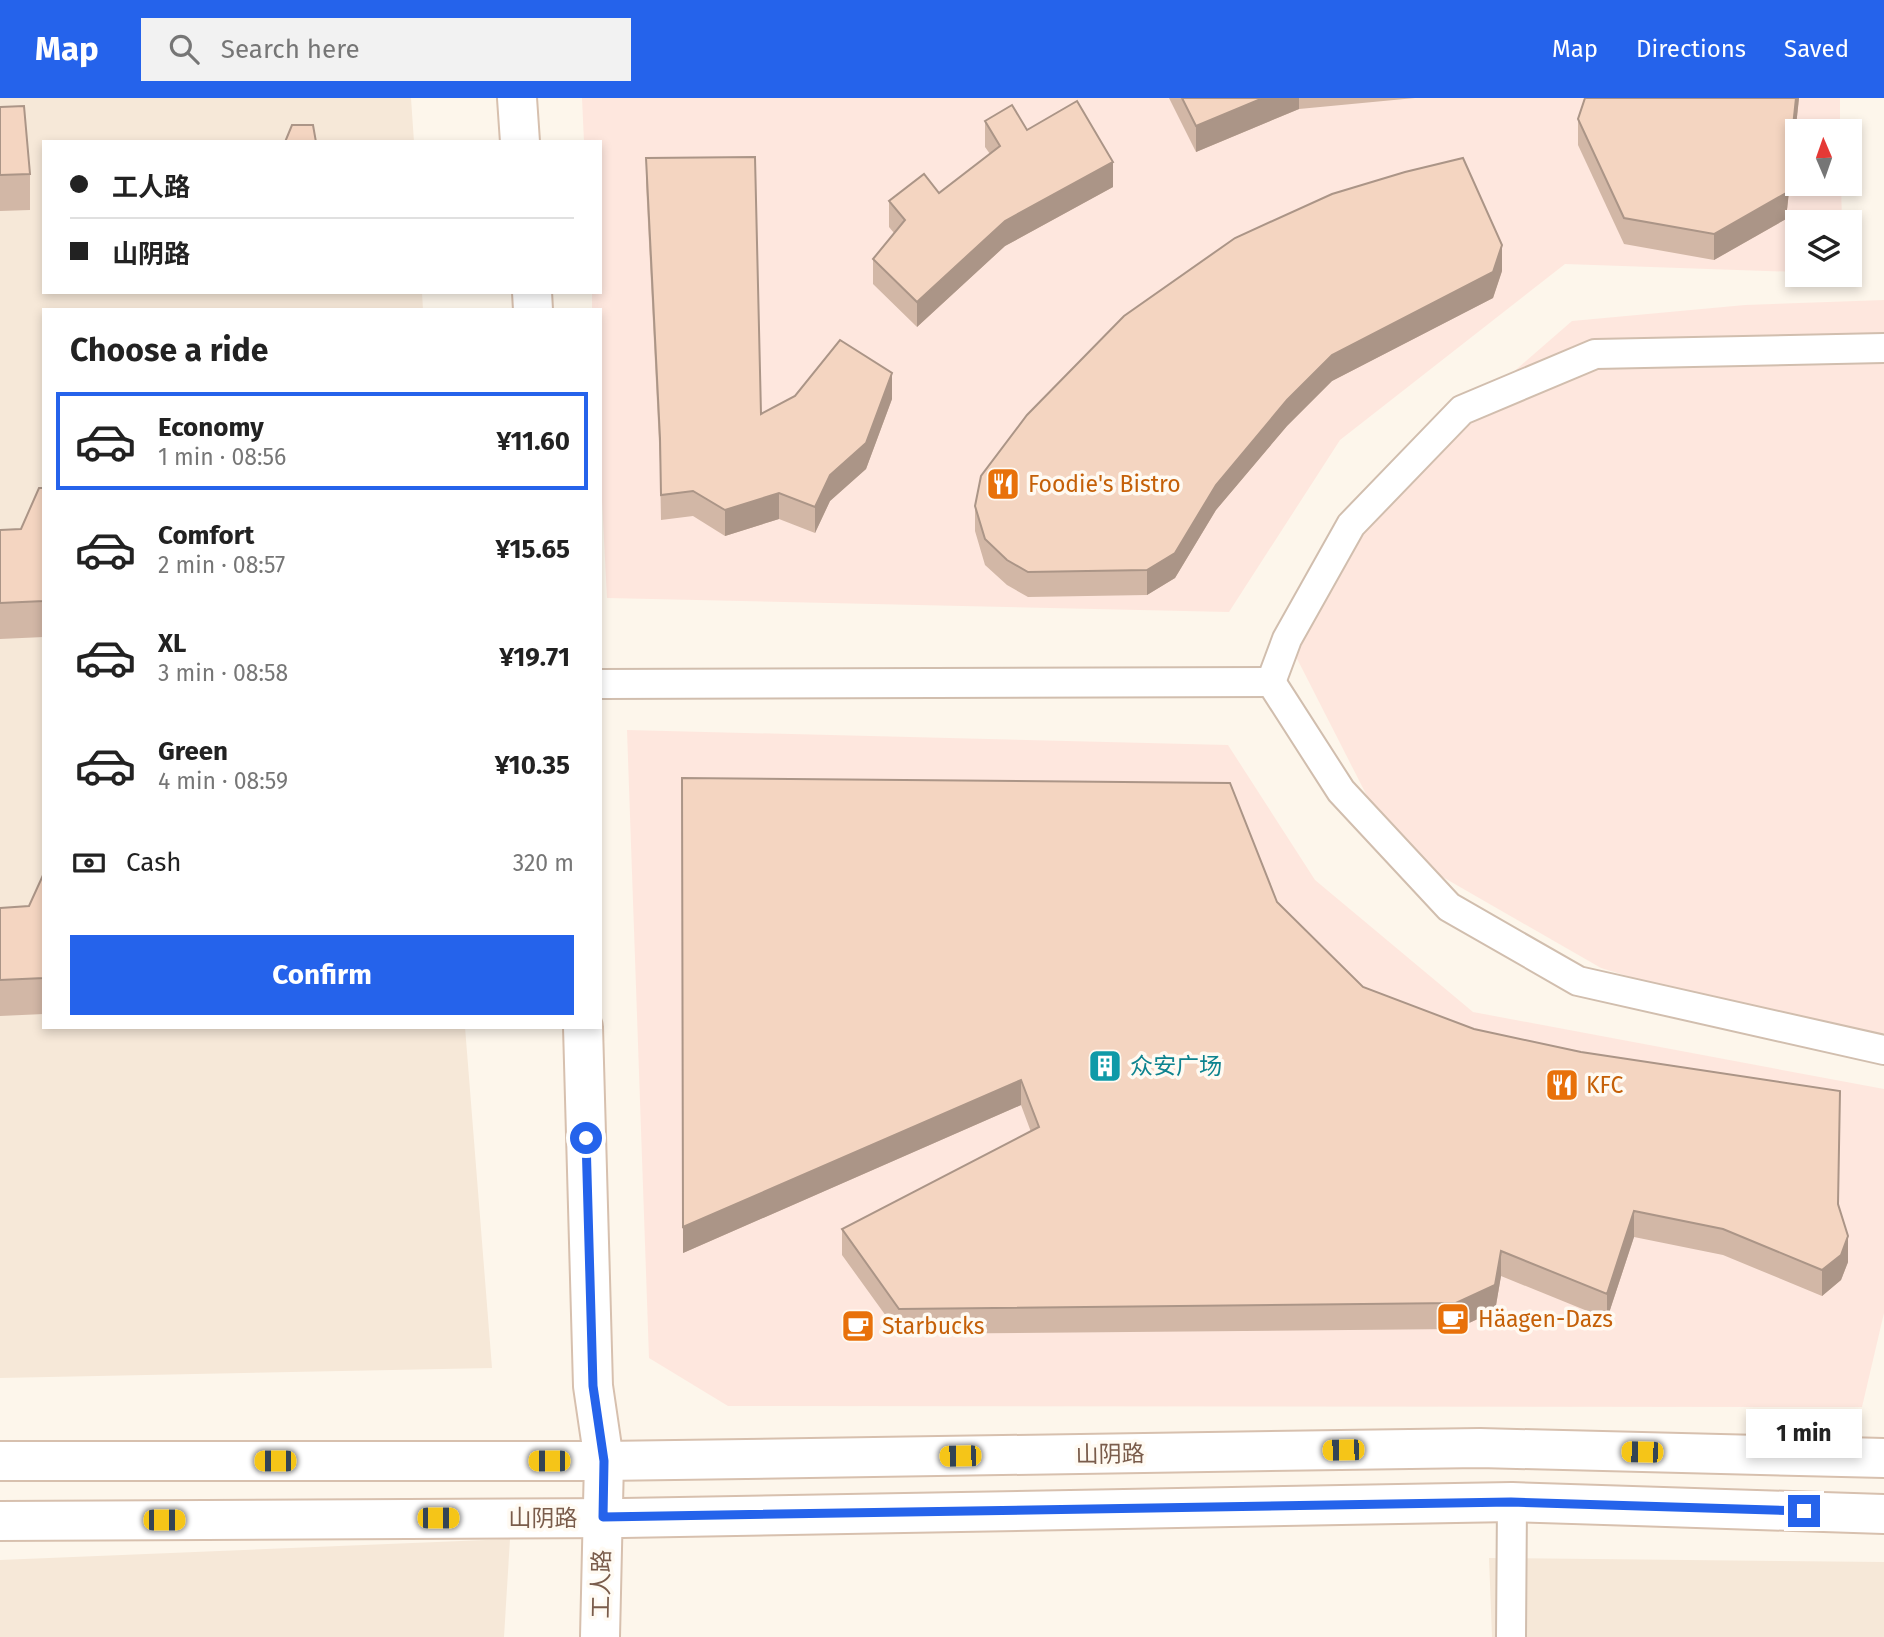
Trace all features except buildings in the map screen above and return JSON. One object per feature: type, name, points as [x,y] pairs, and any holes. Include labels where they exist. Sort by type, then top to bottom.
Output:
[{"type":"main road","points":[[517,98],[520,140]]},
{"type":"main road","name":"工人路","points":[[583,1029],[593,1386],[604,1461],[600,1637]]},
{"type":"main road","name":"山阴路","points":[[0,1461],[604,1461],[1480,1448],[1884,1458]]},
{"type":"main road","name":"山阴路","points":[[0,1521],[603,1517],[1511,1502],[1884,1514]]},
{"type":"street","points":[[1271,682],[1287,639],[1351,525],[1462,410],[1595,354],[1884,348]]},
{"type":"street","points":[[602,684],[1271,682]]},
{"type":"street","points":[[1271,682],[1341,791],[1449,908],[1578,981],[1884,1050]]},
{"type":"street","points":[[1511,1502],[1511,1637]]},
{"type":"shaded area","points":[[0,98],[411,98],[414,140],[42,140],[42,294],[422,294],[423,308],[42,308],[42,1029],[465,1029],[492,1368],[0,1378]]},
{"type":"shaded area","points":[[582,98],[1840,98],[1840,119],[1785,119],[1785,196],[1841,196],[1842,210],[1785,210],[1785,272],[1565,264],[1340,440],[1229,612],[607,598],[602,500],[602,308],[592,308],[592,294],[602,294],[602,140],[584,140]]},
{"type":"shaded area","points":[[1884,300],[1884,1033],[1850,1044],[1601,968],[1394,849],[1287,639],[1329,565],[1425,449],[1572,321],[1745,305]]},
{"type":"shaded area","name":"众安广场","points":[[627,730],[1228,745],[1315,880],[1473,1012],[1884,1089],[1884,1313],[1862,1407],[728,1406],[649,1358]]},
{"type":"shaded area","points":[[510,1539],[504,1637],[0,1637],[0,1560]]},
{"type":"shaded area","points":[[1489,1558],[1884,1562],[1884,1637],[1492,1637]]},
{"type":"place","name":"Foodie's Bistro","points":[[1003,484]]},
{"type":"place","name":"众安广场","points":[[1105,1066]]},
{"type":"place","name":"KFC","points":[[1562,1085]]},
{"type":"place","name":"Häagen-Dazs","points":[[1453,1319]]},
{"type":"place","name":"Starbucks","points":[[858,1326]]},
{"type":"route","points":[[586,1138],[593,1386],[604,1461],[603,1517],[1511,1502],[1804,1511]]}]
